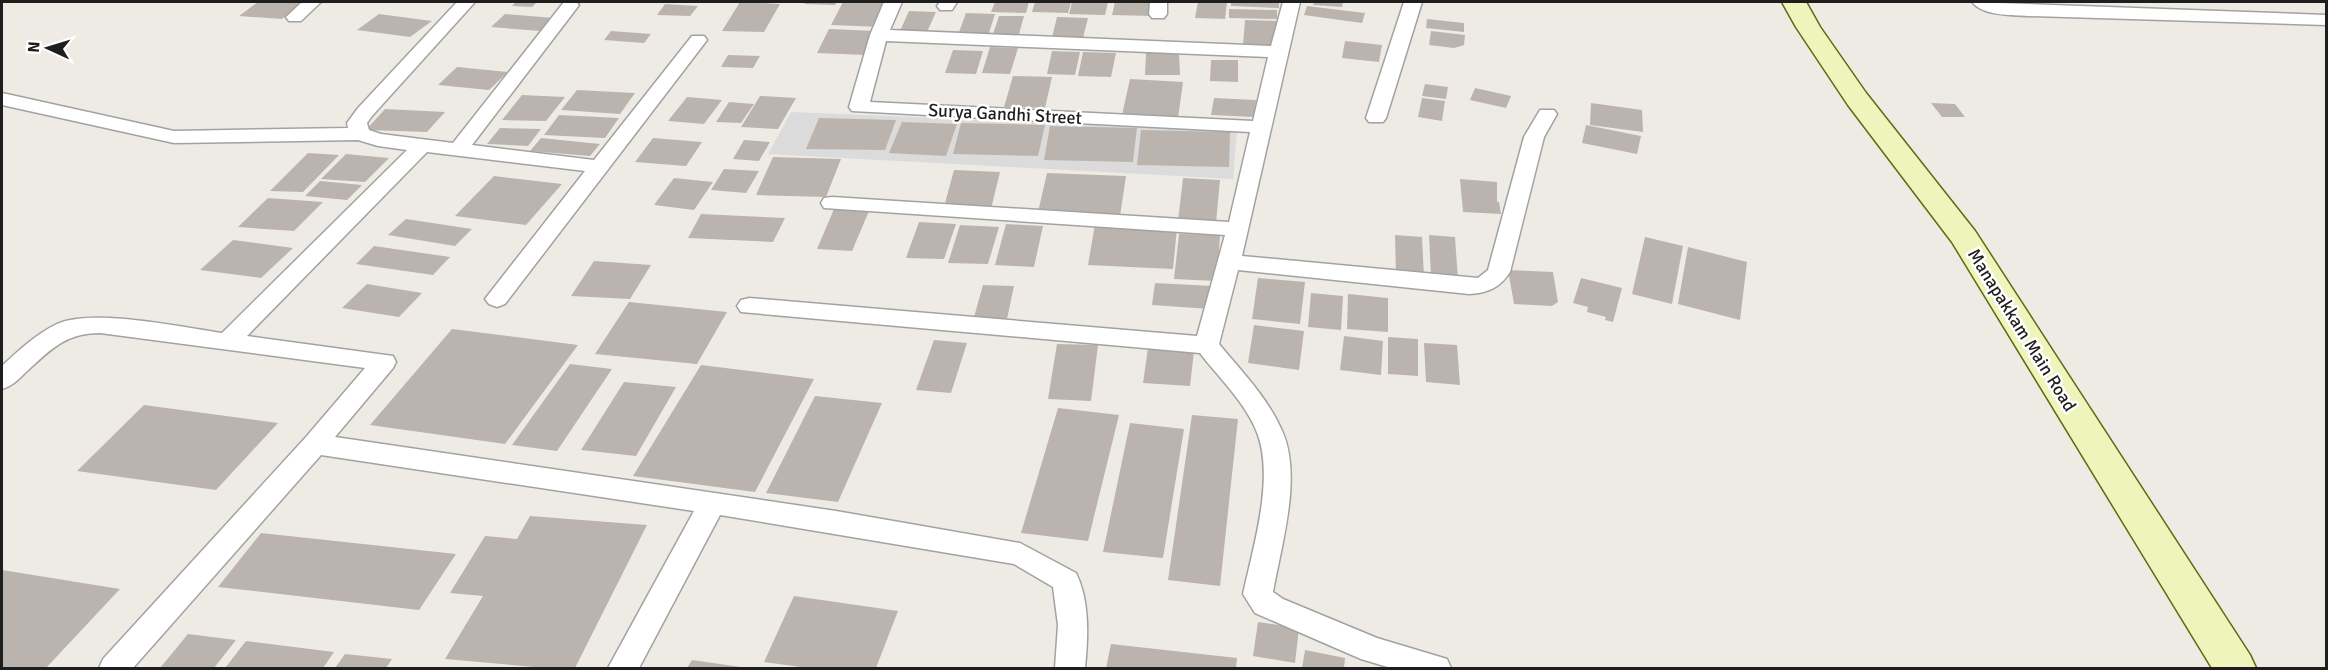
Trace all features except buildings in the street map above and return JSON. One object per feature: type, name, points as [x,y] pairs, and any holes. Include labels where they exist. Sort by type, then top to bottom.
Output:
[{"type":"main road","name":"Manapakkam Main Road","points":[[1794,2],[1808,27],[1857,99],[1964,238],[2235,669]]},
{"type":"street","points":[[295,17],[312,2]]},
{"type":"street","points":[[360,134],[357,123],[365,112],[466,2]]},
{"type":"street","name":"Surya Gandhi Street","points":[[893,2],[879,35],[858,107],[1262,127]]},
{"type":"street","points":[[1207,345],[1230,262],[1278,52],[1292,2]]},
{"type":"street","points":[[1376,118],[1413,2]]},
{"type":"street","points":[[1981,2],[2001,9],[2028,11],[2326,20]]},
{"type":"street","points":[[459,149],[570,5]]},
{"type":"street","points":[[879,35],[1278,52]]},
{"type":"street","points":[[498,298],[698,40]]},
{"type":"street","points":[[2,99],[174,137],[360,134],[378,140],[601,167]]},
{"type":"street","points":[[1230,262],[1478,287],[1493,282],[1500,273],[1534,136],[1547,114]]},
{"type":"street","points":[[228,341],[423,145]]},
{"type":"street","points":[[832,203],[1238,229]]},
{"type":"street","points":[[749,306],[1207,345],[1255,408],[1271,435],[1276,455],[1274,499],[1258,594],[1266,604],[1273,608],[1372,650],[1436,669]]},
{"type":"street","points":[[2,380],[54,336],[68,328],[85,325],[100,325],[384,362],[315,444],[114,669]]},
{"type":"street","points":[[315,444],[836,522],[1020,554],[1066,581],[1073,624],[1070,669]]},
{"type":"street","points":[[623,669],[712,505]]},
{"type":"shaded area","points":[[791,112],[1237,130],[1233,179],[768,154]]}]
